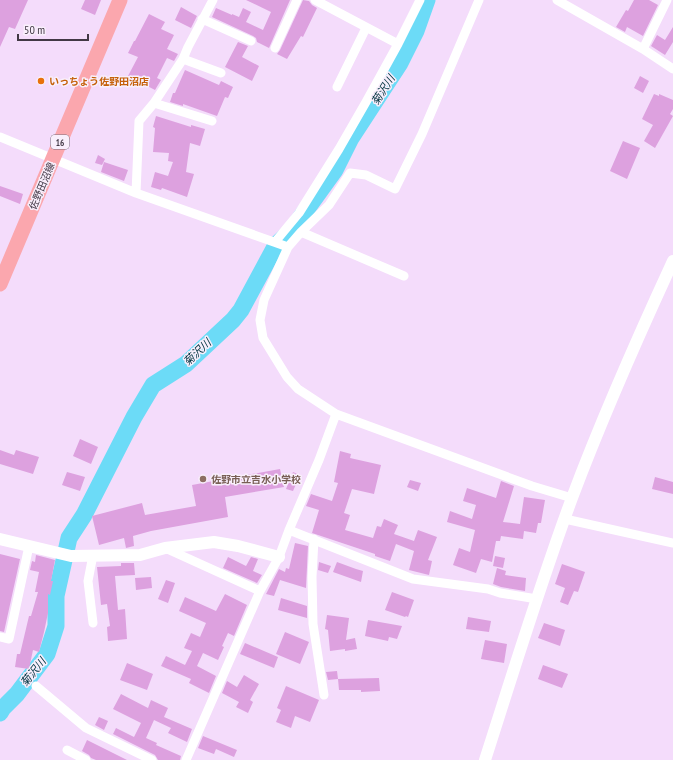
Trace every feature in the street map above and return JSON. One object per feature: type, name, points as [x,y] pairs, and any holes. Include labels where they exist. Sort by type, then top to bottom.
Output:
[{"type":"main road","name":"佐野田沼線","points":[[0,284],[120,0]]},
{"type":"street","points":[[136,193],[139,121],[154,103],[183,59],[202,18],[213,0]]},
{"type":"street","points":[[275,48],[297,0]]},
{"type":"street","points":[[315,0],[398,44]]},
{"type":"street","points":[[275,242],[299,213],[308,199],[366,102],[420,0]]},
{"type":"street","points":[[479,0],[422,134],[395,189],[366,175],[350,173],[329,205],[288,247],[264,300],[260,320],[264,338],[287,377],[298,389],[336,414],[532,486],[572,498]]},
{"type":"street","points":[[557,0],[673,69]]},
{"type":"street","points":[[643,50],[668,0]]},
{"type":"street","points":[[202,18],[251,41]]},
{"type":"street","points":[[337,87],[366,28]]},
{"type":"street","points":[[183,59],[221,73]]},
{"type":"street","points":[[154,103],[212,121]]},
{"type":"street","points":[[0,137],[136,193],[288,247]]},
{"type":"street","points":[[301,232],[404,276]]},
{"type":"street","points":[[485,760],[537,599],[572,498],[651,309],[671,268]]},
{"type":"street","points":[[186,760],[260,592],[279,557],[319,460],[336,414]]},
{"type":"street","points":[[565,519],[673,543]]},
{"type":"street","points":[[289,530],[413,579],[488,589],[500,593],[537,599]]},
{"type":"street","points":[[0,539],[71,556],[140,555],[166,548],[214,542],[238,546],[279,557]]},
{"type":"street","points":[[314,539],[312,577],[313,624],[324,695]]},
{"type":"street","points":[[0,637],[9,639],[29,546]]},
{"type":"street","points":[[166,548],[260,592]]},
{"type":"street","points":[[93,555],[88,582],[93,623]]},
{"type":"street","points":[[36,686],[86,728],[152,760]]},
{"type":"street","points":[[67,750],[86,760]]},
{"type":"building","points":[[0,0],[28,0],[15,29],[9,27],[0,47]]},
{"type":"building","points":[[85,0],[101,0],[95,15],[81,9]]},
{"type":"building","points":[[246,0],[290,0],[269,48],[257,42],[256,38],[253,36],[212,17],[216,8],[239,17],[243,8],[251,12],[246,22],[263,30],[271,12]]},
{"type":"building","points":[[303,0],[309,1],[317,8],[303,37],[301,36],[287,59],[277,54]]},
{"type":"building","points":[[634,0],[649,0],[658,5],[643,36],[627,27],[625,32],[616,27]]},
{"type":"building","points":[[181,7],[197,16],[191,28],[175,20]]},
{"type":"building","points":[[149,14],[165,22],[161,29],[174,35],[167,49],[178,54],[174,61],[167,58],[157,78],[161,80],[155,90],[128,76],[138,57],[128,53]]},
{"type":"building","points":[[673,27],[673,42],[665,55],[651,46],[657,35],[665,40]]},
{"type":"building","points":[[238,42],[248,46],[242,57],[259,66],[252,81],[225,67]]},
{"type":"building","points":[[185,70],[219,85],[221,81],[233,87],[228,98],[225,97],[217,116],[183,104],[183,106],[170,102]]},
{"type":"building","points":[[640,76],[649,81],[643,93],[634,88]]},
{"type":"building","points":[[654,94],[659,96],[659,94],[673,100],[673,109],[670,114],[673,116],[655,148],[644,141],[653,125],[642,119]]},
{"type":"building","points":[[156,116],[191,127],[191,125],[205,129],[200,146],[190,143],[186,172],[194,174],[187,197],[162,188],[161,190],[151,187],[155,172],[168,176],[173,162],[168,161],[169,153],[153,152],[155,128],[153,127]]},
{"type":"building","points":[[623,141],[640,148],[627,179],[610,171]]},
{"type":"building","points":[[98,155],[105,159],[102,165],[95,163]]},
{"type":"building","points":[[104,162],[128,170],[124,181],[101,172]]},
{"type":"building","points":[[0,186],[23,194],[20,204],[0,196]]},
{"type":"building","points":[[80,439],[98,447],[91,464],[73,456]]},
{"type":"building","points":[[0,450],[14,455],[16,450],[39,457],[33,474],[0,464]]},
{"type":"building","points":[[340,451],[351,454],[350,458],[381,465],[374,494],[352,489],[344,513],[350,515],[345,530],[373,538],[377,526],[381,527],[384,519],[398,525],[394,534],[414,541],[418,530],[437,537],[428,560],[432,561],[429,575],[409,570],[414,551],[396,544],[390,561],[375,556],[375,554],[312,533],[319,510],[306,506],[311,494],[332,501],[338,483],[334,482]]},
{"type":"building","points":[[280,469],[284,487],[225,497],[228,517],[151,531],[133,536],[134,546],[126,548],[124,538],[99,545],[92,516],[142,503],[145,515],[196,506],[192,485]]},
{"type":"building","points":[[67,472],[85,477],[80,491],[62,485]]},
{"type":"building","points":[[293,472],[300,475],[293,491],[286,489]]},
{"type":"building","points":[[655,477],[673,482],[673,494],[652,489]]},
{"type":"building","points":[[410,480],[421,483],[418,491],[407,487]]},
{"type":"building","points":[[501,481],[514,486],[503,522],[520,524],[524,497],[545,500],[541,523],[538,523],[536,533],[524,531],[523,539],[501,536],[500,541],[496,541],[492,562],[481,559],[476,573],[453,565],[459,548],[470,552],[475,530],[447,522],[450,511],[472,519],[476,505],[463,501],[467,488],[496,498]]},
{"type":"building","points":[[295,543],[308,546],[306,588],[280,580],[274,596],[266,594],[279,569],[285,572],[286,568],[289,569]]},
{"type":"building","points":[[0,554],[20,559],[4,632],[0,631]]},
{"type":"building","points":[[36,555],[55,560],[51,581],[53,581],[50,595],[48,594],[48,613],[44,632],[39,652],[33,650],[29,669],[15,667],[17,654],[20,654],[29,616],[31,616],[38,592],[35,592],[39,572],[30,570],[32,561],[35,562]]},
{"type":"building","points":[[495,556],[505,558],[503,568],[493,566]]},
{"type":"building","points":[[228,557],[246,566],[251,557],[258,559],[253,571],[262,575],[257,583],[223,568]]},
{"type":"building","points":[[319,562],[331,566],[328,573],[318,570]]},
{"type":"building","points":[[337,562],[363,571],[361,582],[333,572]]},
{"type":"building","points":[[121,563],[134,563],[135,575],[115,576],[118,610],[125,609],[127,639],[108,641],[107,627],[110,626],[107,604],[101,605],[97,567],[121,566]]},
{"type":"building","points":[[562,564],[585,572],[578,592],[574,591],[568,605],[560,602],[565,588],[555,584]]},
{"type":"building","points":[[497,568],[506,571],[505,575],[526,578],[525,591],[501,587],[493,584]]},
{"type":"building","points":[[151,577],[152,588],[136,590],[135,578]]},
{"type":"building","points":[[166,580],[175,583],[168,603],[158,599]]},
{"type":"building","points":[[392,592],[414,600],[408,617],[385,610]]},
{"type":"building","points":[[225,594],[247,605],[234,636],[228,633],[218,660],[203,653],[197,666],[216,676],[209,693],[189,683],[191,679],[161,666],[166,656],[185,665],[192,651],[184,648],[191,633],[200,637],[206,623],[179,611],[185,597],[216,611]]},
{"type":"building","points":[[281,598],[307,606],[307,618],[278,610]]},
{"type":"building","points":[[327,615],[349,618],[346,640],[355,638],[357,649],[330,651],[328,630],[325,629]]},
{"type":"building","points":[[468,617],[491,621],[489,632],[466,629]]},
{"type":"building","points":[[368,620],[402,626],[397,639],[389,637],[388,641],[365,636]]},
{"type":"building","points":[[544,623],[565,630],[560,646],[538,638]]},
{"type":"building","points":[[285,632],[309,642],[300,664],[276,654]]},
{"type":"building","points":[[485,640],[507,644],[504,663],[481,659]]},
{"type":"building","points":[[245,643],[278,657],[274,668],[240,654]]},
{"type":"building","points":[[127,663],[153,674],[147,690],[120,680]]},
{"type":"building","points":[[543,665],[568,674],[562,688],[538,679]]},
{"type":"building","points":[[337,671],[338,679],[328,680],[326,672]]},
{"type":"building","points":[[244,675],[259,684],[250,700],[253,702],[248,713],[236,707],[239,702],[222,693],[227,681],[237,687]]},
{"type":"building","points":[[379,678],[380,691],[361,692],[361,690],[339,690],[338,679]]},
{"type":"building","points":[[286,686],[319,700],[310,722],[295,716],[291,728],[276,722],[281,710],[277,708]]},
{"type":"building","points":[[121,694],[148,708],[151,700],[168,708],[164,717],[192,729],[187,742],[168,733],[171,728],[154,720],[146,738],[157,743],[156,745],[181,756],[180,760],[158,760],[155,755],[113,734],[116,728],[134,737],[141,723],[113,709]]},
{"type":"building","points":[[99,717],[108,721],[104,730],[95,725]]},
{"type":"building","points":[[203,736],[237,750],[234,757],[216,749],[214,754],[198,748]]},
{"type":"building","points":[[87,740],[127,760],[96,760],[91,758],[82,751]]},
{"type":"waterway","name":"菊沢川","points":[[0,713],[17,694],[47,654],[56,626],[56,596],[69,538],[84,515],[134,417],[153,385],[186,364],[233,320],[241,310],[276,245],[291,231],[335,170],[351,138],[400,63],[416,31],[427,0]]},
{"type":"place","name":"いっちょう佐野田沼店","points":[[41,81]]},
{"type":"place","name":"佐野市立吉水小学校","points":[[203,479]]}]
